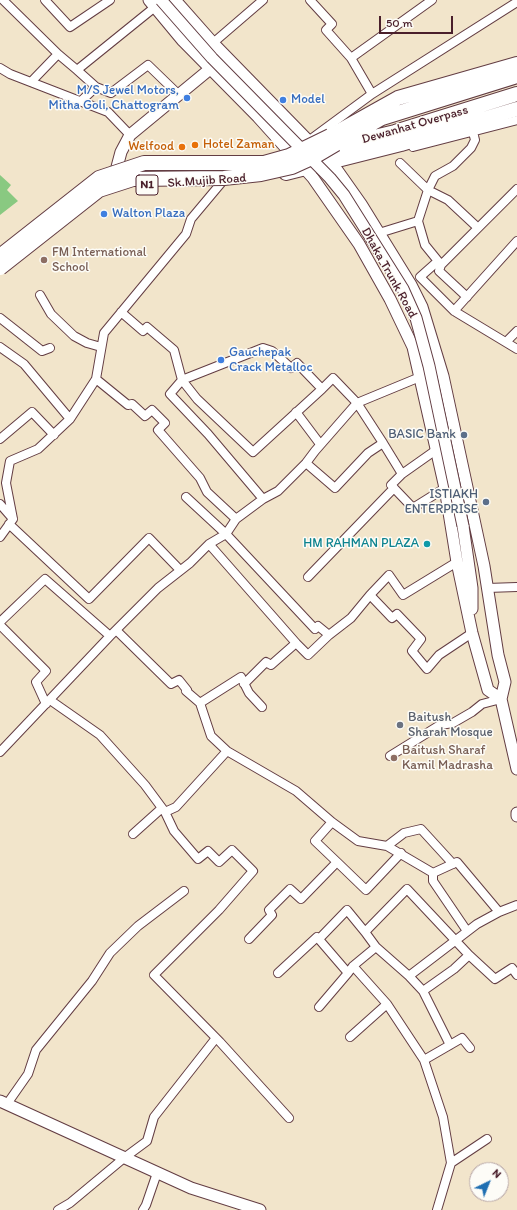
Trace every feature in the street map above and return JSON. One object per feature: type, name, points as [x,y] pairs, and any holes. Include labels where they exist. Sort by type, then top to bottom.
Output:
[{"type":"highway","points":[[0,256],[99,178],[144,163],[264,163],[289,156],[310,147],[398,98],[517,64]]},
{"type":"highway","points":[[0,268],[99,190],[134,178],[224,178],[261,174],[292,166],[314,157],[382,118],[517,76]]},
{"type":"highway","name":"Dewanhat Overpass","points":[[321,156],[398,138],[517,94]]},
{"type":"highway","name":"Dewanhat Overpass","points":[[321,156],[517,109]]},
{"type":"highway","name":"Sk.Mujib Road","points":[[0,252],[91,178],[112,169],[229,166],[293,156],[321,156]]},
{"type":"highway","name":"Sk.Mujib Road","points":[[0,274],[52,230],[102,193],[114,188],[123,185],[222,182],[305,169],[321,156]]},
{"type":"highway","points":[[112,169],[114,188]]},
{"type":"main road","points":[[174,0],[349,186],[411,285],[422,307],[443,376],[484,566],[498,655],[505,682],[502,699],[517,769]]},
{"type":"main road","name":"Dhaka Trunk Road","points":[[155,2],[210,69],[305,169],[359,244],[384,287],[409,337],[420,377],[445,488],[457,562],[472,631],[488,690],[502,699]]},
{"type":"main road","name":"Dhaka Trunk Road","points":[[155,2],[330,178],[344,195],[403,289],[416,318],[430,366],[464,530],[475,572],[489,604]]},
{"type":"main road","points":[[112,169],[130,135],[210,69]]},
{"type":"main road","name":"Dhaka Trunk Road","points":[[464,530],[472,588],[472,631]]},
{"type":"main road","points":[[4,1103],[191,1188],[260,1210]]},
{"type":"street","points":[[3,0],[58,54],[96,86],[111,93],[148,65],[178,94]]},
{"type":"street","points":[[45,0],[70,27],[110,0]]},
{"type":"street","points":[[213,43],[263,0]]},
{"type":"street","points":[[310,0],[332,24],[326,30],[351,58],[372,94]]},
{"type":"street","points":[[351,58],[432,0]]},
{"type":"street","points":[[76,70],[155,2]]},
{"type":"street","points":[[517,2],[372,94],[321,156],[344,165],[517,120]]},
{"type":"street","points":[[31,82],[58,54]]},
{"type":"street","points":[[0,68],[10,74],[108,112],[130,135]]},
{"type":"street","points":[[81,101],[96,86]]},
{"type":"street","points":[[467,296],[439,271],[439,263],[425,246],[418,221],[428,190],[435,176],[453,166],[471,148],[475,140],[473,132]]},
{"type":"street","points":[[400,163],[428,190],[448,200],[477,227]]},
{"type":"street","points":[[0,537],[11,521],[6,483],[10,460],[38,449],[70,420],[96,379],[104,332],[186,234],[191,219],[222,182]]},
{"type":"street","points":[[517,189],[439,263],[420,277],[454,311],[517,349]]},
{"type":"street","points":[[379,232],[418,221]]},
{"type":"street","points":[[454,311],[517,241]]},
{"type":"street","points":[[40,295],[51,314],[74,336],[87,344],[101,347]]},
{"type":"street","points":[[120,312],[143,330],[147,327],[174,350],[182,380],[197,399],[253,452],[333,378],[357,403],[402,474]]},
{"type":"street","points":[[0,318],[42,351],[50,348]]},
{"type":"street","points":[[506,342],[517,331]]},
{"type":"street","points":[[0,347],[24,364],[70,420]]},
{"type":"street","points":[[263,499],[208,434],[170,394],[182,380],[263,348],[272,351],[290,368],[297,363],[322,389]]},
{"type":"street","points":[[0,752],[158,588],[209,544],[226,534],[236,519],[263,499],[278,491],[306,463],[320,444],[357,403],[420,377]]},
{"type":"street","points":[[96,379],[128,405],[132,404],[145,416],[152,410],[165,422],[158,430],[200,478],[207,492],[236,519]]},
{"type":"street","points":[[0,439],[32,412],[54,435]]},
{"type":"street","points":[[296,412],[320,444]]},
{"type":"street","points":[[306,463],[335,488],[368,453],[383,443]]},
{"type":"street","points":[[436,450],[402,474],[391,485],[413,508],[445,488]]},
{"type":"street","points":[[308,577],[394,488]]},
{"type":"street","points":[[186,496],[226,534],[315,629],[318,626],[329,635]]},
{"type":"street","points":[[0,504],[11,521],[89,599],[150,538],[180,570]]},
{"type":"street","points":[[209,544],[308,656],[329,635],[351,618],[389,574],[403,595],[457,562]]},
{"type":"street","points":[[0,622],[45,579],[113,633],[171,684],[179,680],[187,690],[186,691],[200,703],[211,736],[227,751],[296,791],[332,822],[358,841],[387,846],[433,873]]},
{"type":"street","points":[[487,588],[517,587]]},
{"type":"street","points":[[370,595],[392,618],[397,614],[421,639],[412,651],[427,669],[439,655],[472,631]]},
{"type":"street","points":[[0,625],[46,671],[36,682],[48,702],[100,735],[164,810],[174,831],[198,859],[208,851],[219,862],[232,850],[253,871],[219,910],[154,975],[216,1038],[289,1118]]},
{"type":"street","points":[[244,684],[266,662],[272,665],[296,644]]},
{"type":"street","points":[[200,703],[240,677],[262,707]]},
{"type":"street","points":[[390,756],[440,726],[453,723],[472,712],[482,704],[502,699]]},
{"type":"street","points":[[133,834],[164,810],[176,807],[227,751]]},
{"type":"street","points":[[332,822],[315,841],[366,890],[401,854]]},
{"type":"street","points":[[387,846],[404,833],[421,829],[453,864]]},
{"type":"street","points":[[249,939],[272,915],[269,910],[290,889],[301,899],[337,862]]},
{"type":"street","points":[[433,873],[457,862],[499,912]]},
{"type":"street","points":[[433,873],[433,881],[467,931]]},
{"type":"street","points":[[365,932],[407,889],[469,955],[495,979],[512,968],[517,975]]},
{"type":"street","points":[[4,1103],[28,1074],[36,1050],[92,981],[110,953],[138,926],[184,891]]},
{"type":"street","points":[[409,976],[467,931],[499,912],[517,904]]},
{"type":"street","points":[[319,939],[347,910],[376,947],[409,976],[423,991],[450,1045]]},
{"type":"street","points":[[278,973],[316,936],[348,973]]},
{"type":"street","points":[[319,1007],[353,966],[376,947]]},
{"type":"street","points":[[423,991],[454,969],[469,955]]},
{"type":"street","points":[[353,966],[387,1004],[424,1060],[443,1117],[451,1163],[437,1210]]},
{"type":"street","points":[[350,1037],[387,1004]]},
{"type":"street","points":[[58,1210],[70,1203],[147,1141],[154,1117],[216,1038]]},
{"type":"street","points":[[424,1060],[462,1038],[470,1048]]},
{"type":"street","points":[[451,1163],[487,1139]]},
{"type":"street","points":[[143,1210],[157,1173]]},
{"type":"green space","points":[[0,175],[11,185],[7,190],[18,201],[0,215]]},
{"type":"place","name":"M/S Jewel Motors, Mitha Goli, Chattogram","points":[[187,98]]},
{"type":"place","name":"Model","points":[[283,100]]},
{"type":"place","name":"Hotel Zaman","points":[[195,145]]},
{"type":"place","name":"Welfood","points":[[182,147]]},
{"type":"place","name":"Walton Plaza","points":[[104,214]]},
{"type":"place","name":"FM International School","points":[[44,260]]},
{"type":"place","name":"Gauchepak Crack Metalloc","points":[[221,360]]},
{"type":"place","name":"BASIC Bank","points":[[464,435]]},
{"type":"place","name":"ISTIAKH ENTERPRISE","points":[[486,502]]},
{"type":"place","name":"HM RAHMAN PLAZA","points":[[427,544]]},
{"type":"place","name":"Baitush Sharah Mosque","points":[[400,725]]},
{"type":"place","name":"Baitush Sharaf Kamil Madrasha","points":[[394,758]]}]
